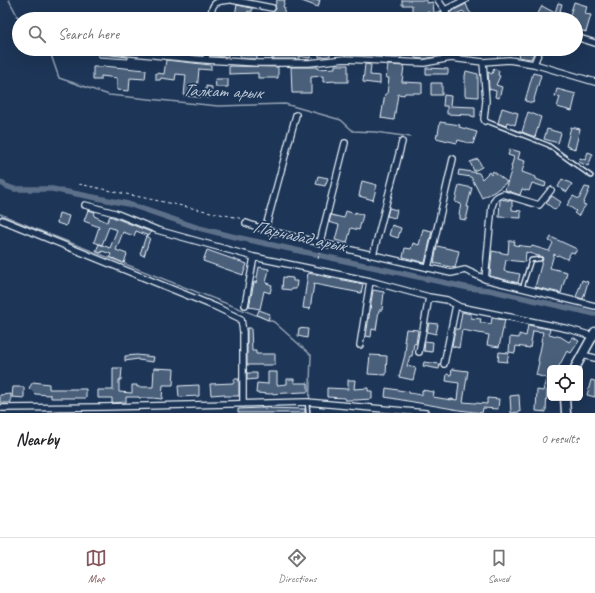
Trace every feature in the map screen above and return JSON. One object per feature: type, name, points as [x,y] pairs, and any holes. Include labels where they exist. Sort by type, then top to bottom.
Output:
[{"type":"main road","points":[[577,365],[594,334]]},
{"type":"main road","points":[[565,401],[566,413]]},
{"type":"street","points":[[211,12],[211,8],[220,0],[231,0],[272,8]]},
{"type":"street","points":[[438,0],[445,10],[465,0]]},
{"type":"street","points":[[583,39],[595,42]]},
{"type":"street","points":[[164,56],[258,63],[309,63],[345,59],[424,63],[451,58],[483,62],[509,60],[534,64],[595,82]]},
{"type":"street","points":[[206,56],[206,60]]},
{"type":"street","points":[[534,64],[537,56]]},
{"type":"street","points":[[483,62],[486,101],[485,121]]},
{"type":"street","points":[[265,230],[296,115]]},
{"type":"street","points":[[373,255],[402,142]]},
{"type":"street","points":[[320,242],[345,143]]},
{"type":"street","points":[[428,268],[453,159]]},
{"type":"street","points":[[484,279],[494,199],[503,194],[539,205],[551,190]]},
{"type":"street","points":[[84,205],[115,213],[157,230],[254,257],[370,281],[429,297],[447,300],[460,307],[594,334]]},
{"type":"street","points":[[2,220],[216,307],[241,319],[243,332],[243,404]]},
{"type":"street","points":[[246,224],[265,230],[451,274],[465,270],[484,279],[595,306]]},
{"type":"street","points":[[245,305],[254,257]]},
{"type":"street","points":[[360,345],[370,281]]},
{"type":"street","points":[[419,352],[429,297]]},
{"type":"street","points":[[444,364],[456,305]]},
{"type":"street","points":[[582,355],[595,358]]},
{"type":"street","points":[[0,408],[318,402],[426,413]]},
{"type":"lane","points":[[485,121],[548,145],[591,176]]},
{"type":"lane","points":[[522,289],[531,260],[540,259]]},
{"type":"lane","points":[[307,402],[308,413]]},
{"type":"path","points":[[79,184],[239,218],[246,224]]},
{"type":"path","points":[[318,259],[320,249]]},
{"type":"building","points":[[277,0],[285,0],[283,7],[285,8],[284,12],[273,12],[276,9],[275,5]]},
{"type":"building","points":[[299,0],[320,0],[318,7]]},
{"type":"building","points":[[402,0],[427,0],[427,3],[433,2],[434,12],[412,12],[412,5],[402,5]]},
{"type":"building","points":[[574,2],[587,6],[585,14],[591,15],[586,32],[583,31],[583,12],[571,12]]},
{"type":"building","points":[[558,3],[562,4],[560,12],[555,12]]},
{"type":"building","points":[[466,4],[470,12],[463,11],[450,12]]},
{"type":"building","points":[[237,5],[252,8],[252,12],[236,12]]},
{"type":"building","points":[[542,6],[553,12],[539,12]]},
{"type":"building","points":[[120,56],[128,57],[128,59],[98,57]]},
{"type":"building","points":[[240,56],[257,56],[257,59],[240,58]]},
{"type":"building","points":[[272,56],[299,56],[299,59],[272,59]]},
{"type":"building","points":[[299,56],[310,56],[310,58]]},
{"type":"building","points":[[415,56],[439,56],[424,59],[415,58]]},
{"type":"building","points":[[518,56],[532,56],[531,59]]},
{"type":"building","points":[[166,60],[211,65],[211,70],[199,69],[197,91],[206,92],[206,86],[212,87],[211,98],[184,96],[186,75],[176,74],[175,80],[161,78],[160,80],[156,80],[156,73],[164,74]]},
{"type":"building","points":[[365,64],[371,65],[370,75],[380,76],[380,84],[363,82]]},
{"type":"building","points":[[335,65],[348,65],[348,82],[323,82],[323,76],[311,77],[311,93],[292,93],[291,67],[318,67],[318,69],[335,68]]},
{"type":"building","points":[[388,65],[404,66],[402,82],[422,83],[422,93],[405,93],[404,95],[398,94],[394,120],[381,118],[385,94],[387,94],[389,78],[386,78]]},
{"type":"building","points":[[103,66],[146,70],[145,79],[130,78],[129,91],[117,90],[117,78],[101,76],[101,80],[93,80],[93,67]]},
{"type":"building","points":[[229,66],[278,67],[278,78],[258,78],[258,73],[229,74]]},
{"type":"building","points":[[426,68],[448,69],[448,74],[426,74]]},
{"type":"building","points":[[494,68],[499,71],[498,75],[500,76],[496,85],[502,87],[499,98],[495,97],[496,91],[489,89],[488,72],[492,74]]},
{"type":"building","points":[[466,71],[478,74],[478,97],[465,96]]},
{"type":"building","points":[[533,73],[541,75],[533,103],[525,101]]},
{"type":"building","points":[[215,79],[228,79],[228,87],[216,87]]},
{"type":"building","points":[[431,83],[442,83],[442,95],[431,95]]},
{"type":"building","points":[[557,89],[576,94],[572,111],[557,107],[560,97],[555,96]]},
{"type":"building","points":[[444,95],[451,96],[450,106],[475,107],[475,117],[471,115],[447,114],[447,106],[443,106]]},
{"type":"building","points":[[502,108],[518,113],[515,125],[507,122],[506,126],[498,123]]},
{"type":"building","points":[[528,112],[541,117],[535,137],[522,132]]},
{"type":"building","points":[[440,122],[460,125],[459,127],[477,132],[473,144],[458,140],[457,143],[436,138]]},
{"type":"building","points":[[571,127],[580,129],[575,149],[566,146]]},
{"type":"building","points":[[547,129],[561,133],[558,143],[544,139]]},
{"type":"building","points":[[510,149],[520,152],[518,159],[525,161],[522,172],[536,177],[536,179],[546,183],[545,187],[532,183],[529,191],[522,189],[520,195],[505,190],[514,157],[508,155]]},
{"type":"building","points":[[588,152],[593,154],[588,166],[579,162],[580,158],[585,160]]},
{"type":"building","points":[[478,159],[482,167],[474,171],[470,162]]},
{"type":"building","points":[[459,170],[479,173],[482,179],[489,172],[491,175],[493,171],[507,182],[494,192],[482,198],[471,177],[458,175]]},
{"type":"building","points":[[318,176],[328,178],[325,186],[316,184]]},
{"type":"building","points":[[562,179],[572,184],[567,192],[558,187]]},
{"type":"building","points":[[362,181],[377,185],[373,200],[359,196]]},
{"type":"building","points":[[459,185],[472,188],[467,207],[469,207],[466,220],[460,219],[459,214],[461,204],[455,202]]},
{"type":"building","points":[[585,187],[590,188],[583,204],[586,205],[578,216],[574,213],[576,211],[567,205],[573,196],[579,199]]},
{"type":"building","points":[[552,196],[561,202],[555,210],[546,203]]},
{"type":"building","points":[[501,199],[512,201],[512,210],[521,211],[521,218],[499,217]]},
{"type":"building","points":[[389,208],[397,210],[395,218],[387,216]]},
{"type":"building","points":[[88,210],[95,212],[94,216],[107,222],[110,216],[151,232],[149,236],[136,231],[134,236],[123,232],[116,250],[127,254],[124,263],[110,257],[111,254],[96,251],[99,244],[110,248],[117,230],[109,227],[102,245],[94,242],[99,227],[84,221]]},
{"type":"building","points":[[346,211],[363,215],[359,230],[351,228],[347,243],[335,240],[339,225],[329,222],[331,215],[344,218]]},
{"type":"building","points":[[59,213],[69,216],[66,226],[57,223]]},
{"type":"building","points":[[392,225],[401,228],[398,238],[389,235]]},
{"type":"building","points":[[423,229],[432,231],[425,263],[403,257],[405,248],[411,249],[413,243],[419,245]]},
{"type":"building","points":[[146,236],[150,238],[144,256],[140,254]]},
{"type":"building","points":[[551,237],[577,249],[575,253],[571,252],[567,259],[554,254],[550,268],[567,272],[561,293],[535,287],[543,258],[541,256],[526,252],[525,262],[506,260],[504,271],[520,274],[518,283],[490,276],[492,251],[508,254],[509,241],[515,241],[514,245],[532,246],[549,251],[553,243],[549,241]]},
{"type":"building","points":[[437,246],[459,251],[455,268],[434,263]]},
{"type":"building","points":[[207,250],[247,264],[243,275],[203,261]]},
{"type":"building","points":[[259,267],[269,269],[266,283],[272,285],[270,293],[264,291],[260,309],[249,307],[254,282],[256,283]]},
{"type":"building","points":[[308,273],[363,284],[361,293],[314,284],[310,309],[303,308]]},
{"type":"building","points":[[283,277],[293,278],[293,281],[297,281],[296,289],[282,289]]},
{"type":"building","points":[[582,280],[588,282],[583,299],[576,297]]},
{"type":"building","points":[[373,290],[384,292],[382,310],[379,310],[376,330],[372,329],[371,337],[366,336]]},
{"type":"building","points":[[259,310],[270,314],[268,320],[257,315]]},
{"type":"building","points":[[462,312],[471,314],[471,318],[481,319],[480,322],[491,324],[492,318],[505,320],[499,347],[487,345],[489,335],[462,330],[459,348],[452,346],[455,329],[459,329]]},
{"type":"building","points":[[429,323],[438,324],[436,334],[427,332]]},
{"type":"building","points":[[528,325],[550,329],[549,334],[561,337],[569,342],[573,337],[579,341],[571,353],[567,351],[560,365],[547,365],[546,412],[536,411],[537,390],[543,391],[546,378],[536,375],[543,332],[533,331],[530,348],[516,346],[515,353],[509,352],[510,337],[519,338],[519,334],[526,336]]},
{"type":"building","points":[[247,328],[251,328],[252,351],[256,351],[256,354],[275,354],[275,365],[247,365]]},
{"type":"building","points":[[299,328],[308,329],[307,338],[298,336]]},
{"type":"building","points":[[406,329],[418,330],[416,344],[414,343],[412,356],[410,356],[407,366],[416,368],[413,380],[399,377],[405,355],[406,342],[404,342]]},
{"type":"building","points":[[425,341],[433,342],[432,352],[424,351]]},
{"type":"building","points":[[499,352],[509,353],[507,362],[498,361]]},
{"type":"building","points":[[137,355],[154,357],[153,362],[138,359],[125,361],[125,356]]},
{"type":"building","points":[[370,355],[387,356],[386,375],[368,374]]},
{"type":"building","points":[[424,362],[440,364],[439,369],[423,366]]},
{"type":"building","points":[[113,368],[122,368],[121,380],[119,380],[119,392],[132,393],[132,385],[137,385],[137,387],[153,387],[154,368],[174,369],[173,385],[163,385],[162,399],[126,397],[126,402],[112,403],[112,398],[98,398],[98,390],[113,390]]},
{"type":"building","points":[[452,369],[468,371],[463,402],[487,404],[487,398],[499,399],[498,409],[483,408],[482,413],[385,397],[386,388],[422,395],[422,390],[434,392],[433,397],[457,400],[459,383],[446,381],[447,374],[451,375]]},
{"type":"building","points":[[268,372],[277,372],[277,385],[287,384],[287,379],[294,379],[294,383],[308,383],[308,392],[270,394],[256,393],[257,383],[268,384]]},
{"type":"building","points":[[247,373],[257,373],[257,379],[247,380]]},
{"type":"building","points":[[234,379],[239,379],[239,396],[224,396],[224,394],[211,395],[210,384],[234,383]]},
{"type":"building","points":[[348,380],[355,380],[354,389],[368,388],[368,391],[372,391],[372,399],[345,400],[345,398],[327,397],[327,388],[348,389]]},
{"type":"building","points":[[591,380],[595,381],[595,397],[587,395]]},
{"type":"building","points":[[33,382],[49,384],[49,389],[86,389],[86,398],[51,398],[51,395],[35,394],[29,388]]},
{"type":"building","points":[[199,385],[199,396],[179,397],[178,386]]},
{"type":"building","points":[[13,387],[24,387],[24,398],[12,397]]},
{"type":"building","points":[[11,394],[11,403],[0,403],[0,395]]},
{"type":"building","points":[[519,395],[520,412],[511,413],[510,396]]},
{"type":"building","points":[[238,409],[305,409],[305,413],[238,413]]},
{"type":"waterway","name":"Талкат арык","points":[[9,0],[15,12]]},
{"type":"waterway","name":"Талкат арык","points":[[51,56],[59,78],[109,95],[218,106],[285,104],[341,120],[353,131],[375,132],[411,137]]},
{"type":"waterway","name":"Парнабад арык","points":[[0,182],[14,189],[52,189],[128,204],[199,228],[231,236],[469,288],[489,290],[595,314]]},
{"type":"waterway","points":[[0,214],[274,322],[311,355],[309,413]]}]
